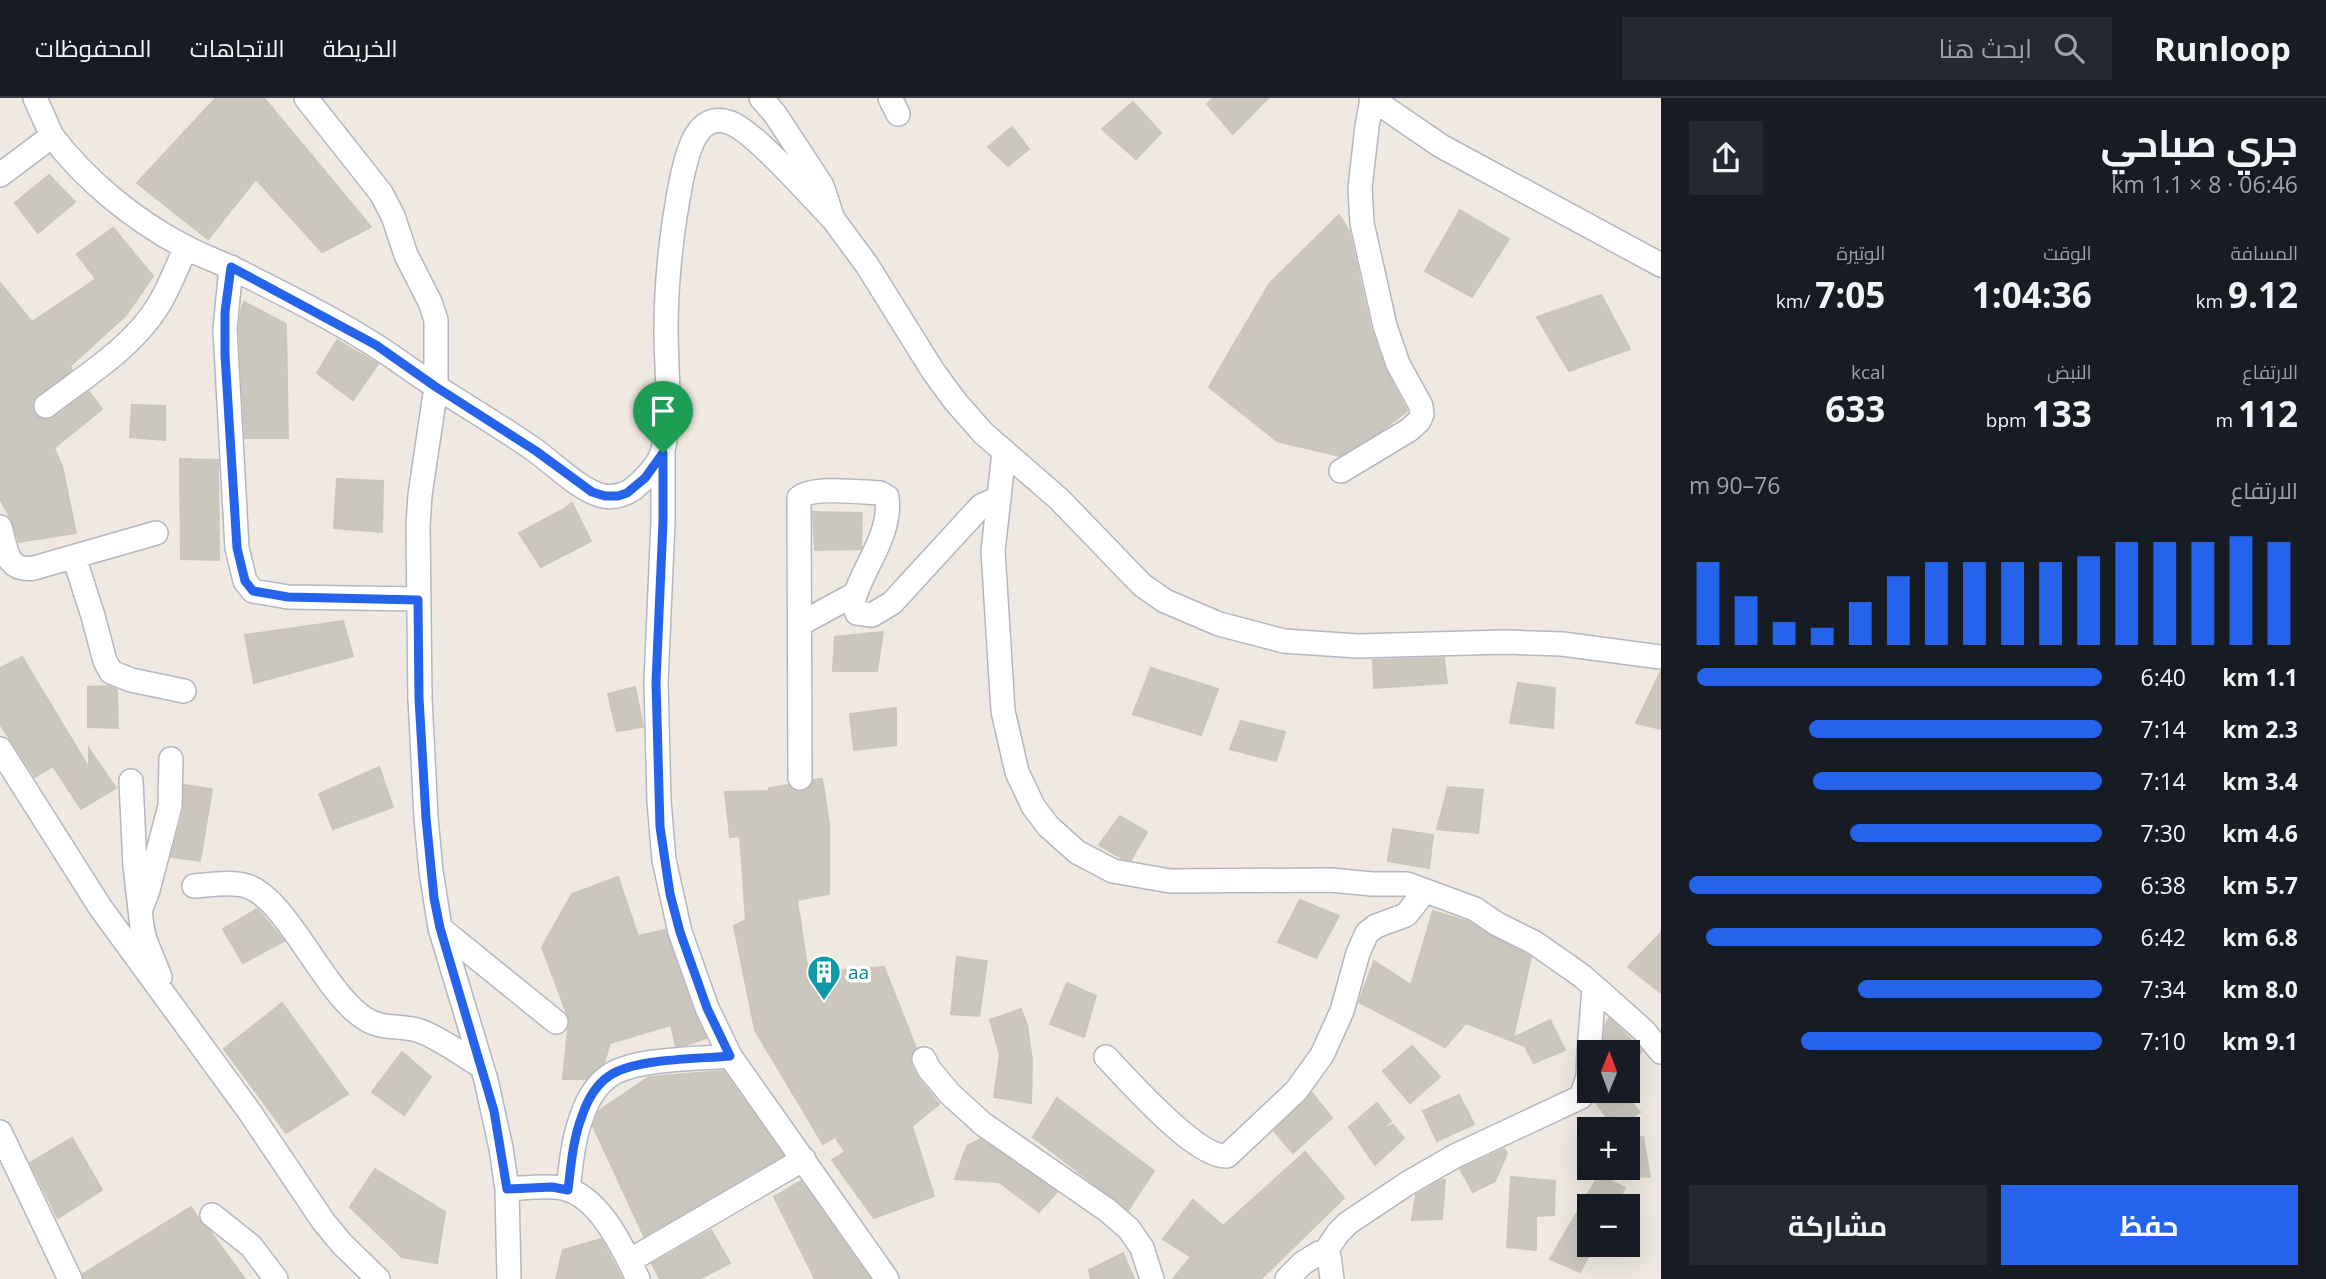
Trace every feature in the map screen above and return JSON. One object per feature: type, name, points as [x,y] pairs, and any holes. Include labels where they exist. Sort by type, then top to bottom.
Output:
[{"type":"street","points":[[35,98],[52,136],[75,165],[143,221],[186,247],[231,267],[376,345],[436,387],[494,422],[592,492],[618,496],[635,488],[663,453]]},
{"type":"street","points":[[306,98],[389,206],[406,255],[434,312],[436,387],[419,505],[418,600],[419,698],[430,871],[440,928],[494,1111],[507,1189],[509,1279]]},
{"type":"street","points":[[761,98],[775,114],[822,186],[833,219]]},
{"type":"street","points":[[1340,471],[1409,430],[1422,414],[1421,406],[1398,365],[1385,326],[1362,223],[1361,177],[1372,98],[1441,146],[1661,265]]},
{"type":"street","points":[[887,1279],[730,1056],[707,1008],[680,932],[670,894],[660,827],[656,682],[663,522],[663,453],[667,415],[669,246],[685,162],[702,126],[713,121],[726,121],[736,125],[775,159],[833,219],[867,265],[947,391],[983,433],[1059,499],[1142,585],[1165,601],[1219,624],[1256,635],[1308,643],[1357,646],[1506,642],[1562,644],[1661,657]]},
{"type":"street","points":[[0,175],[52,136]]},
{"type":"street","points":[[46,406],[143,327],[158,306],[186,247]]},
{"type":"street","points":[[231,267],[225,312],[225,355],[237,548],[245,581],[253,591],[288,597],[418,600]]},
{"type":"street","points":[[1004,451],[993,551],[1003,711],[1017,772],[1032,806],[1058,835],[1077,852],[1113,871],[1170,881],[1331,880],[1407,884],[1475,909],[1497,924],[1535,943],[1594,987],[1644,1031],[1661,1052]]},
{"type":"street","points":[[800,778],[799,498],[803,494],[816,491],[880,493],[887,497],[877,550],[853,602],[857,613],[872,615],[892,603],[978,509],[999,498]]},
{"type":"street","points":[[0,527],[10,561],[17,569],[34,568],[156,533]]},
{"type":"street","points":[[74,557],[105,662],[111,672],[131,680],[184,691]]},
{"type":"street","points":[[800,624],[855,593]]},
{"type":"street","points":[[0,749],[100,907],[137,960],[169,999],[323,1221],[378,1279]]},
{"type":"street","points":[[141,909],[168,814],[171,759]]},
{"type":"street","points":[[131,781],[135,866],[145,940],[169,999]]},
{"type":"street","points":[[194,886],[242,885],[259,892],[346,1003],[363,1018],[383,1027],[421,1032],[481,1066]]},
{"type":"street","points":[[1106,1057],[1179,1130],[1208,1152],[1227,1156],[1296,1091],[1322,1055],[1342,1011],[1358,953],[1367,933],[1376,926],[1406,915],[1425,891]]},
{"type":"street","points":[[440,928],[556,1022]]},
{"type":"street","points":[[1590,1040],[1594,987]]},
{"type":"street","points":[[568,1190],[576,1134],[582,1116],[593,1094],[607,1077],[632,1066],[730,1056]]},
{"type":"street","points":[[924,1059],[950,1094],[983,1124],[1045,1165],[1123,1223],[1142,1248],[1152,1279]]},
{"type":"street","points":[[1324,1254],[1348,1223],[1408,1183],[1455,1156],[1577,1099]]},
{"type":"street","points":[[0,1132],[70,1279]]},
{"type":"street","points":[[507,1189],[552,1187],[578,1194],[596,1208],[633,1270],[804,1159]]},
{"type":"street","points":[[212,1215],[251,1246],[276,1279]]},
{"type":"street","points":[[1287,1279],[1316,1254],[1324,1254],[1330,1259],[1332,1279]]},
{"type":"building","points":[[216,98],[264,98],[371,227],[322,252],[256,179],[208,239],[137,183]]},
{"type":"building","points":[[1213,98],[1268,98],[1233,134],[1207,104]]},
{"type":"building","points":[[1133,102],[1161,133],[1136,159],[1102,129]]},
{"type":"building","points":[[1012,127],[1029,149],[1008,166],[988,147]]},
{"type":"building","points":[[49,175],[75,202],[38,233],[15,203]]},
{"type":"building","points":[[1460,210],[1509,239],[1472,297],[1425,271]]},
{"type":"building","points":[[1339,215],[1349,231],[1371,329],[1385,369],[1407,411],[1381,431],[1339,456],[1277,441],[1209,387],[1269,284]]},
{"type":"building","points":[[113,228],[153,276],[126,315],[70,366],[72,370],[33,400],[34,414],[47,420],[89,392],[102,409],[54,448],[62,466],[76,533],[19,542],[13,523],[0,499],[0,283],[32,322],[96,279],[77,254]]},
{"type":"building","points":[[1601,295],[1630,349],[1569,371],[1537,317]]},
{"type":"building","points":[[244,302],[286,324],[288,438],[245,438],[239,329]]},
{"type":"building","points":[[337,340],[378,364],[353,400],[317,373]]},
{"type":"building","points":[[132,405],[165,406],[165,440],[130,437]]},
{"type":"building","points":[[180,459],[218,460],[219,560],[181,559]]},
{"type":"building","points":[[337,479],[383,481],[382,532],[334,528]]},
{"type":"building","points":[[572,503],[591,541],[541,567],[519,533]]},
{"type":"building","points":[[813,512],[862,513],[861,549],[815,550]]},
{"type":"building","points":[[343,621],[353,656],[254,683],[245,635]]},
{"type":"building","points":[[883,632],[877,671],[833,671],[835,637]]},
{"type":"building","points":[[22,657],[89,768],[89,749],[116,788],[81,809],[53,766],[35,777],[0,724],[0,668]]},
{"type":"building","points":[[1444,658],[1447,683],[1374,688],[1373,660]]},
{"type":"building","points":[[1151,668],[1218,689],[1201,735],[1133,714]]},
{"type":"building","points":[[1661,671],[1661,729],[1636,723]]},
{"type":"building","points":[[1518,683],[1555,688],[1553,728],[1510,723]]},
{"type":"building","points":[[109,686],[117,690],[118,728],[88,727],[88,687]]},
{"type":"building","points":[[635,687],[643,727],[617,731],[608,694]]},
{"type":"building","points":[[896,708],[896,745],[854,750],[850,714]]},
{"type":"building","points":[[1241,721],[1285,732],[1276,761],[1230,749]]},
{"type":"building","points":[[379,767],[393,807],[333,829],[319,794]]},
{"type":"building","name":"aa","points":[[822,779],[829,823],[829,894],[797,900],[808,973],[884,967],[916,1048],[910,1057],[911,1065],[939,1104],[912,1126],[934,1196],[874,1218],[832,1160],[845,1152],[835,1137],[823,1144],[755,1030],[734,926],[746,920],[740,836],[730,837],[725,792],[769,791],[769,788],[788,785],[801,792],[808,790],[813,780]]},
{"type":"building","points":[[184,785],[212,789],[200,861],[171,857],[184,809]]},
{"type":"building","points":[[1448,787],[1483,790],[1478,833],[1437,829]]},
{"type":"building","points":[[1120,816],[1147,832],[1131,860],[1123,859],[1099,845]]},
{"type":"building","points":[[1393,829],[1433,835],[1429,868],[1388,861]]},
{"type":"building","points":[[618,877],[638,936],[665,930],[694,1013],[706,1038],[676,1046],[671,1025],[610,1043],[604,1063],[586,1079],[563,1079],[569,1019],[542,947],[572,894]]},
{"type":"building","points":[[1300,900],[1339,916],[1316,958],[1278,942]]},
{"type":"building","points":[[257,909],[284,941],[243,963],[223,929]]},
{"type":"building","points":[[1433,911],[1469,922],[1531,957],[1513,1038],[1550,1020],[1565,1050],[1534,1063],[1525,1046],[1466,1023],[1445,1047],[1359,1002],[1374,961],[1411,985]]},
{"type":"building","points":[[1661,933],[1661,993],[1628,967]]},
{"type":"building","points":[[957,957],[987,961],[979,1016],[951,1014]]},
{"type":"building","points":[[1067,983],[1096,996],[1084,1037],[1050,1024]]},
{"type":"building","points":[[282,1003],[348,1094],[286,1133],[224,1049]]},
{"type":"building","points":[[1021,1009],[1027,1025],[1032,1060],[1031,1103],[994,1097],[1000,1055],[990,1020]]},
{"type":"building","points":[[1609,1018],[1631,1040],[1604,1040],[1605,1026]]},
{"type":"building","points":[[1412,1046],[1440,1077],[1410,1103],[1383,1071]]},
{"type":"building","points":[[402,1052],[431,1077],[404,1115],[372,1092]]},
{"type":"building","points":[[723,1071],[783,1155],[644,1236],[593,1126],[599,1111],[649,1077]]},
{"type":"building","points":[[1312,1093],[1332,1118],[1293,1153],[1274,1131]]},
{"type":"building","points":[[1459,1095],[1474,1124],[1437,1141],[1423,1111]]},
{"type":"building","points":[[1057,1098],[1154,1171],[1128,1210],[1033,1137]]},
{"type":"building","points":[[1377,1103],[1391,1121],[1379,1131],[1393,1125],[1404,1138],[1375,1165],[1349,1127]]},
{"type":"building","points":[[1596,1103],[1632,1103],[1640,1112],[1633,1117],[1606,1117]]},
{"type":"building","points":[[1640,1137],[1643,1137],[1650,1177],[1640,1177]]},
{"type":"building","points":[[72,1138],[102,1190],[58,1218],[30,1163]]},
{"type":"building","points":[[981,1139],[1057,1192],[1039,1212],[999,1182],[955,1179],[967,1146]]},
{"type":"building","points":[[1504,1149],[1507,1153],[1495,1181],[1473,1192],[1460,1169]]},
{"type":"building","points":[[1305,1152],[1344,1198],[1261,1279],[1173,1279],[1191,1257],[1163,1239],[1193,1200],[1223,1226]]},
{"type":"building","points":[[375,1169],[445,1212],[437,1263],[402,1257],[350,1207]]},
{"type":"building","points":[[1511,1177],[1555,1181],[1554,1215],[1536,1216],[1536,1250],[1507,1247]]},
{"type":"building","points":[[1445,1180],[1442,1219],[1412,1220],[1416,1195]]},
{"type":"building","points":[[1596,1180],[1609,1180],[1625,1188],[1622,1194],[1588,1194]]},
{"type":"building","points":[[801,1181],[870,1279],[815,1279],[774,1197]]},
{"type":"building","points":[[191,1207],[245,1279],[84,1279],[83,1274]]},
{"type":"building","points":[[1577,1213],[1577,1257],[1588,1257],[1580,1272],[1550,1259]]},
{"type":"building","points":[[711,1230],[730,1263],[699,1279],[660,1279],[652,1264]]},
{"type":"building","points":[[601,1239],[622,1279],[556,1279],[563,1250]]},
{"type":"building","points":[[1123,1253],[1134,1279],[1091,1279],[1089,1270]]},
{"type":"place","name":"aa","points":[[824,1002]]},
{"type":"route","points":[[231,267],[376,345],[436,387],[494,422],[592,492],[605,496],[627,493],[645,478],[663,453],[663,522],[656,682],[660,827],[670,894],[680,932],[707,1008],[730,1056],[657,1062],[617,1071],[597,1088],[582,1116],[576,1134],[568,1190],[552,1187],[507,1189],[494,1111],[440,928],[434,898],[419,698],[418,600],[267,595],[253,591],[245,581],[237,548],[225,355],[226,297],[231,267]]}]
